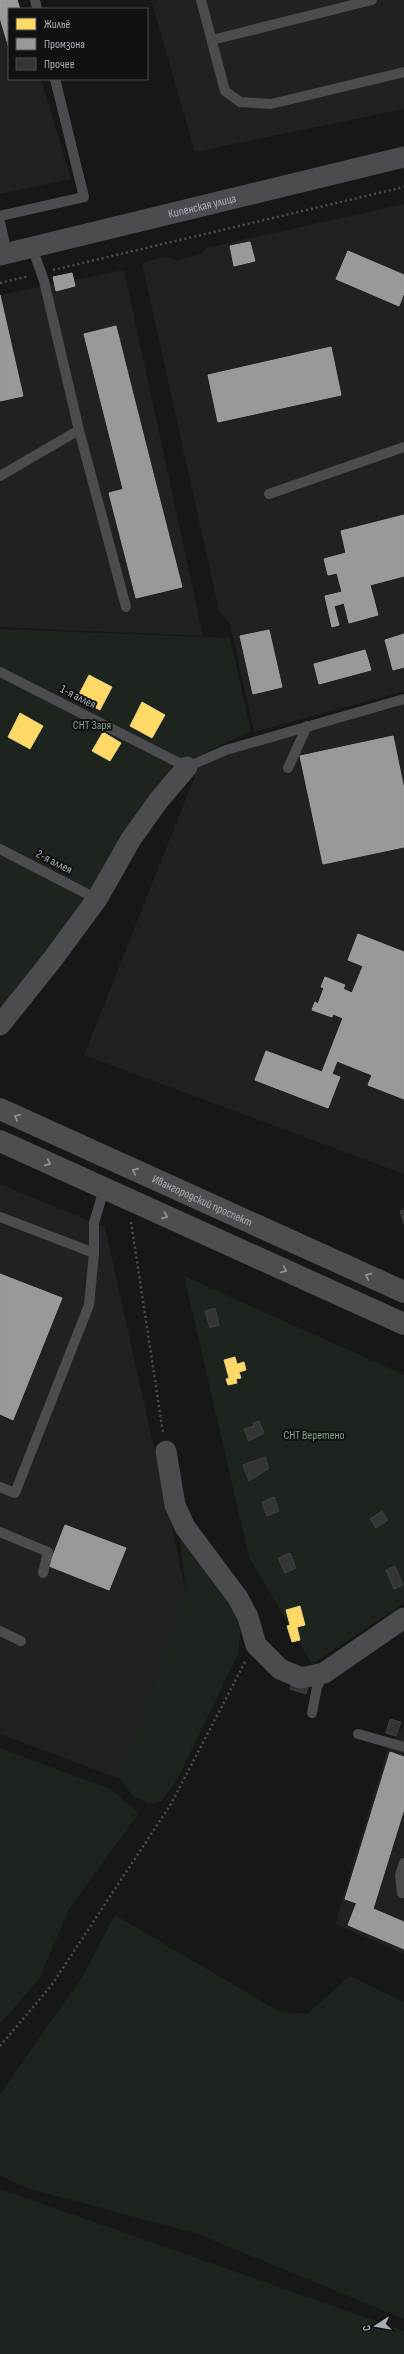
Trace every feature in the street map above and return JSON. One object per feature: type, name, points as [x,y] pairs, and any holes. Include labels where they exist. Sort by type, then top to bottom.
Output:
[{"type":"highway","name":"Ивангородский проспект","points":[[0,1109],[404,1292]]},
{"type":"highway","points":[[0,1141],[404,1324]]},
{"type":"street","name":"Кипенская улица","points":[[4,254],[404,157]]},
{"type":"street","points":[[0,1025],[52,960],[97,899],[131,838],[159,800],[187,767]]},
{"type":"street","points":[[166,1451],[175,1505],[185,1527],[238,1598],[248,1617],[256,1645],[280,1668],[301,1678],[324,1673],[404,1618]]},
{"type":"lane","points":[[201,0],[225,91],[240,102],[270,104],[404,72]]},
{"type":"lane","points":[[212,40],[372,0]]},
{"type":"lane","points":[[0,216],[84,197],[55,80]]},
{"type":"lane","points":[[0,222],[4,254]]},
{"type":"lane","points":[[32,247],[41,273],[79,430],[126,607]]},
{"type":"lane","points":[[0,476],[79,430]]},
{"type":"lane","points":[[269,494],[404,447]]},
{"type":"lane","name":"1-я аллея","points":[[0,672],[187,767]]},
{"type":"lane","points":[[187,767],[226,750],[404,699]]},
{"type":"lane","points":[[288,768],[308,726]]},
{"type":"lane","name":"2-я аллея","points":[[0,849],[97,899]]},
{"type":"lane","points":[[0,1487],[15,1493],[89,1305],[94,1253],[94,1223],[104,1189]]},
{"type":"lane","points":[[0,1217],[94,1253]]},
{"type":"lane","points":[[0,1532],[48,1552],[43,1573]]},
{"type":"lane","points":[[0,1631],[21,1641]]},
{"type":"lane","points":[[312,1713],[317,1687],[324,1673]]},
{"type":"lane","points":[[358,1734],[404,1747]]},
{"type":"lane","points":[[404,1863],[400,1875],[402,1893],[404,1893]]},
{"type":"path","points":[[0,283],[404,187]]},
{"type":"path","points":[[131,1222],[166,1451]]},
{"type":"path","points":[[0,2046],[51,1986],[171,1804],[245,1662],[256,1645]]},
{"type":"shaded area","points":[[0,0],[8,8],[8,80],[41,80],[71,179],[0,194]]},
{"type":"shaded area","points":[[151,0],[404,0],[404,109],[195,152]]},
{"type":"shaded area","points":[[404,204],[404,691],[254,732],[230,624],[219,611],[142,263],[167,256],[175,261],[202,254],[206,248]]},
{"type":"shaded area","points":[[124,270],[203,636],[0,627],[0,295]]},
{"type":"shaded area","points":[[404,705],[404,1174],[84,1055],[200,763],[247,748]]},
{"type":"shaded area","points":[[0,1184],[105,1227],[186,1592],[120,1779],[0,1734]]},
{"type":"shaded area","points":[[404,1725],[404,1954],[335,1924],[387,1750]]},
{"type":"green space","name":"СНТ Заря","points":[[0,629],[230,638],[251,731],[185,762],[0,1018]]},
{"type":"green space","name":"СНТ Веретено","points":[[184,1276],[404,1375],[404,1603],[312,1664],[249,1557]]},
{"type":"green space","points":[[178,1521],[225,1588],[241,1627],[238,1654],[179,1776],[162,1801],[149,1804],[132,1795],[120,1779],[186,1592]]},
{"type":"green space","points":[[0,1748],[110,1789],[139,1813],[69,1909],[39,1979],[0,2024]]},
{"type":"green space","points":[[115,1915],[278,2011],[307,2014],[350,1976],[404,2002],[404,2319],[198,2234],[27,2188],[0,2175],[0,2094],[83,1976]]},
{"type":"green space","points":[[0,2189],[404,2331],[404,2354],[0,2354]]},
{"type":"building: Жильё","points":[[89,675],[112,687],[100,710],[77,698]]},
{"type":"building: Жильё","points":[[142,702],[165,715],[152,738],[130,726]]},
{"type":"building: Жильё","points":[[20,713],[43,726],[30,749],[8,737]]},
{"type":"building: Жильё","points":[[103,732],[121,743],[110,761],[92,751]]},
{"type":"building: Жильё","points":[[235,1357],[237,1364],[244,1362],[246,1370],[239,1372],[241,1378],[236,1379],[237,1383],[228,1385],[226,1379],[229,1378],[224,1360]]},
{"type":"building: Жильё","points":[[300,1606],[305,1625],[297,1627],[300,1640],[292,1642],[287,1626],[290,1625],[286,1610]]},
{"type":"building: Промзона","points":[[0,0],[17,0],[20,8],[8,8],[8,45],[0,18]]},
{"type":"building: Промзона","points":[[250,242],[255,261],[234,266],[230,246]]},
{"type":"building: Промзона","points":[[348,251],[404,275],[404,293],[399,306],[336,279]]},
{"type":"building: Промзона","points":[[72,273],[75,286],[56,291],[53,277]]},
{"type":"building: Промзона","points":[[0,295],[23,396],[0,401]]},
{"type":"building: Промзона","points":[[116,326],[131,386],[99,394],[84,334]]},
{"type":"building: Промзона","points":[[331,347],[341,395],[218,422],[208,375]]},
{"type":"building: Промзона","points":[[131,386],[155,481],[123,489],[99,394]]},
{"type":"building: Промзона","points":[[155,481],[182,587],[136,598],[109,493]]},
{"type":"building: Промзона","points":[[404,515],[404,576],[370,585],[378,615],[349,623],[344,603],[334,606],[339,625],[332,627],[325,596],[342,592],[337,573],[328,575],[324,559],[346,553],[341,531]]},
{"type":"building: Промзона","points":[[269,630],[282,687],[253,694],[240,636]]},
{"type":"building: Промзона","points":[[404,634],[404,667],[393,670],[385,640]]},
{"type":"building: Промзона","points":[[365,650],[371,670],[319,684],[314,664]]},
{"type":"building: Промзона","points":[[393,736],[404,789],[404,847],[323,864],[300,756]]},
{"type":"building: Промзона","points":[[358,934],[404,952],[404,1099],[368,1085],[372,1075],[337,1061],[332,1074],[340,1077],[328,1108],[255,1080],[266,1051],[322,1072],[343,1018],[333,1014],[332,1017],[312,1010],[315,1002],[318,1004],[324,988],[321,987],[325,977],[345,985],[343,989],[352,993],[363,966],[348,960]]},
{"type":"building: Промзона","points":[[0,1274],[62,1298],[13,1420],[0,1414]]},
{"type":"building: Промзона","points":[[65,1525],[126,1548],[109,1590],[49,1566]]},
{"type":"building: Промзона","points":[[390,1752],[404,1757],[404,1809],[373,1909],[345,1899]]},
{"type":"building: Промзона","points":[[357,1902],[404,1922],[404,1949],[348,1925]]},
{"type":"building: Прочее","points":[[404,1210],[404,1224],[400,1211]]},
{"type":"building: Прочее","points":[[215,1308],[219,1325],[210,1328],[205,1311]]},
{"type":"building: Прочее","points":[[259,1421],[264,1433],[249,1441],[244,1429],[254,1426],[253,1423]]},
{"type":"building: Прочее","points":[[265,1457],[269,1468],[249,1481],[243,1465]]},
{"type":"building: Прочее","points":[[274,1497],[279,1511],[267,1516],[262,1502]]},
{"type":"building: Прочее","points":[[382,1511],[388,1520],[376,1528],[370,1519]]},
{"type":"building: Прочее","points":[[290,1553],[296,1568],[285,1573],[278,1558]]},
{"type":"building: Прочее","points":[[395,1566],[403,1585],[394,1589],[386,1570]]},
{"type":"building: Прочее","points":[[293,1682],[308,1687],[306,1694],[290,1689]]},
{"type":"building: Прочее","points":[[390,1719],[401,1722],[396,1736],[386,1733]]}]
